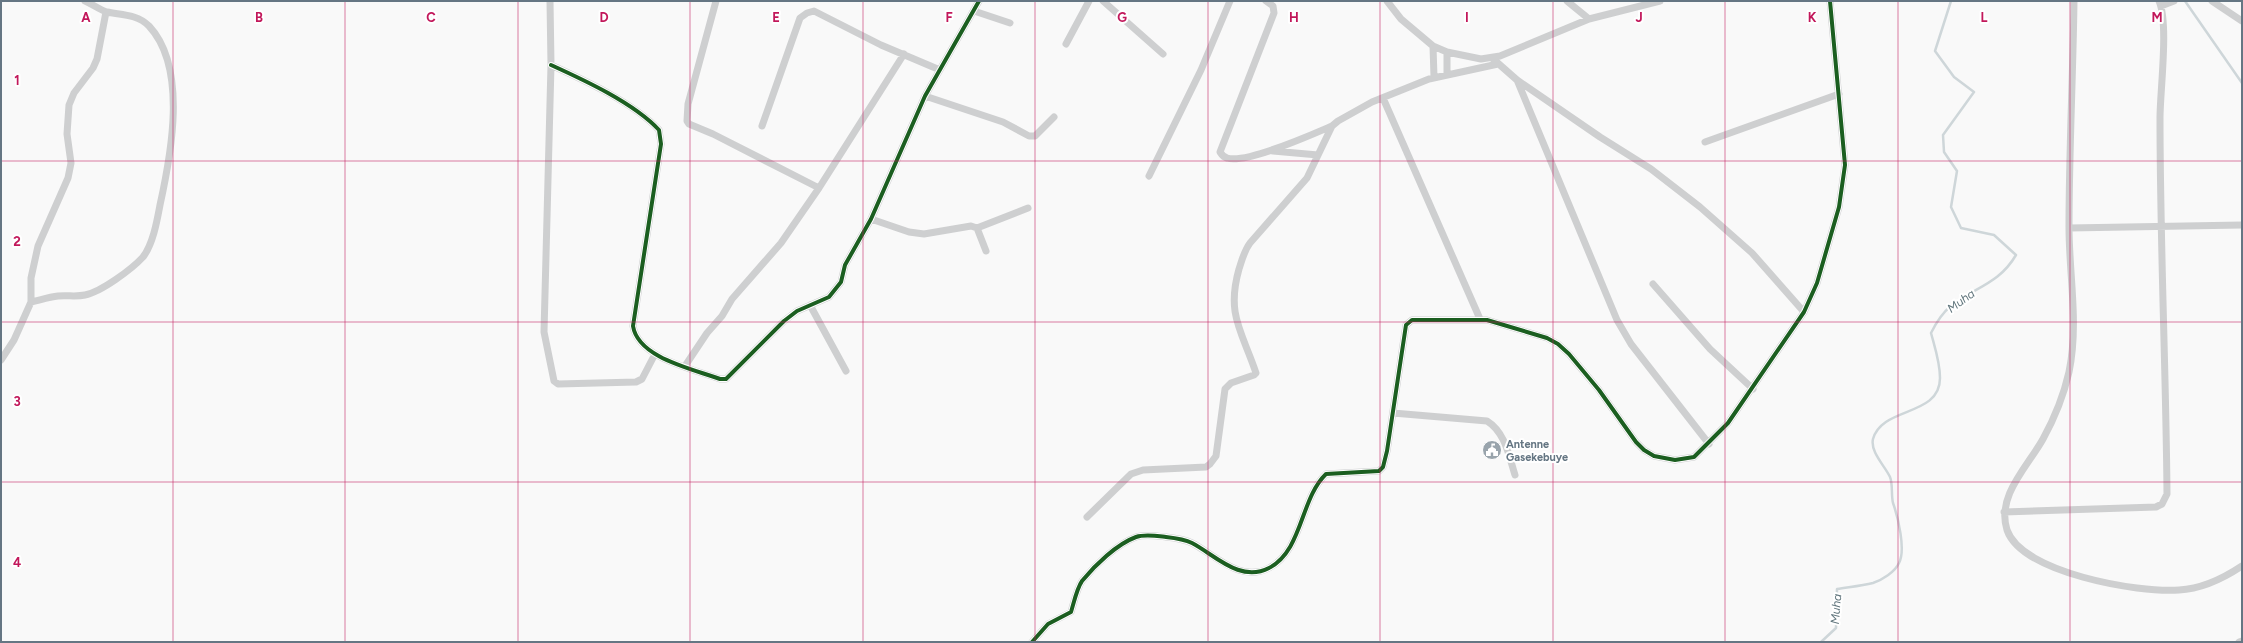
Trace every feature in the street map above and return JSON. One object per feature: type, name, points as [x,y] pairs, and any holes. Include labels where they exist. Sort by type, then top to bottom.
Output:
[{"type":"street","points":[[31,302],[59,296],[87,295],[113,281],[143,256],[148,248],[158,215],[169,161],[174,120],[174,96],[165,54],[158,39],[148,26],[133,17],[106,12],[85,1]]},
{"type":"street","points":[[550,1],[551,65],[544,332],[554,381],[558,384],[636,382],[642,379],[655,354]]},
{"type":"street","points":[[716,1],[688,104],[689,124],[713,134],[819,188]]},
{"type":"street","points":[[551,65],[584,80],[623,103],[659,130],[661,144],[633,326],[637,339],[655,354],[685,366],[726,379],[784,321],[797,311],[829,298],[841,282],[845,265],[871,219],[926,96],[979,1]]},
{"type":"street","points":[[1066,44],[1089,1]]},
{"type":"street","points":[[1103,1],[1163,54]]},
{"type":"street","points":[[1149,176],[1201,70],[1230,1]]},
{"type":"street","points":[[1266,1],[1273,6],[1274,13],[1220,152],[1226,158],[1234,160],[1271,150],[1332,126],[1383,98],[1434,77],[1498,64]]},
{"type":"street","points":[[1387,1],[1401,20],[1433,46],[1447,52],[1476,59],[1492,58],[1589,19],[1660,1]]},
{"type":"street","points":[[1567,1],[1589,19]]},
{"type":"street","points":[[1032,642],[1048,624],[1071,612],[1081,582],[1101,561],[1126,542],[1137,537],[1150,536],[1184,540],[1192,543],[1218,561],[1246,572],[1257,572],[1276,564],[1287,552],[1317,488],[1326,474],[1382,470],[1387,451],[1408,322],[1480,319],[1547,338],[1558,344],[1599,390],[1636,442],[1644,450],[1654,456],[1664,459],[1685,460],[1694,457],[1709,444],[1728,423],[1753,389],[1804,312],[1817,283],[1829,244],[1843,184],[1845,165],[1830,1]]},
{"type":"street","points":[[2074,1],[2069,228],[2073,347],[2069,373],[2059,402],[2043,439],[2010,492],[2004,512],[2007,529],[2012,540],[2021,549],[2055,567],[2092,580],[2152,591],[2181,590],[2208,584],[2242,566]]},
{"type":"street","points":[[2004,512],[2156,507],[2164,500],[2167,494],[2166,372],[2161,226],[2160,3],[2174,1]]},
{"type":"street","points":[[2212,1],[2242,22]]},
{"type":"street","points":[[762,126],[800,18],[807,13],[814,11],[940,70]]},
{"type":"street","points":[[974,11],[1010,23]]},
{"type":"street","points":[[1,360],[14,340],[31,302],[31,278],[38,246],[53,214],[71,163],[67,120],[69,105],[74,93],[93,68],[97,59],[106,12]]},
{"type":"street","points":[[1433,46],[1434,77]]},
{"type":"street","points":[[1447,52],[1447,74]]},
{"type":"street","points":[[685,366],[707,332],[722,316],[732,299],[781,243],[819,188],[904,54]]},
{"type":"street","points":[[1492,58],[1517,80],[1600,137],[1651,169],[1700,207],[1752,253],[1804,312]]},
{"type":"street","points":[[1517,80],[1617,320],[1635,349],[1709,444]]},
{"type":"street","points":[[1705,142],[1839,94]]},
{"type":"street","points":[[926,96],[1003,122],[1029,136],[1035,136],[1054,117]]},
{"type":"street","points":[[1383,98],[1480,319]]},
{"type":"street","points":[[1087,517],[1131,474],[1143,470],[1206,466],[1214,460],[1216,456],[1225,389],[1231,382],[1254,375],[1256,373],[1242,338],[1233,298],[1234,287],[1244,254],[1250,243],[1307,178],[1332,126]]},
{"type":"street","points":[[1271,150],[1318,155]]},
{"type":"street","points":[[871,219],[909,232],[924,234],[971,226],[977,228],[1028,208]]},
{"type":"street","points":[[2069,228],[2242,225]]},
{"type":"street","points":[[977,228],[986,251]]},
{"type":"street","points":[[1654,284],[1710,349],[1753,389]]},
{"type":"street","points":[[810,305],[846,371]]},
{"type":"street","points":[[1393,413],[1487,421],[1498,430],[1506,446],[1515,475]]},
{"type":"waterway","name":"Muha","points":[[1821,642],[1836,628],[1837,589],[1873,583],[1880,580],[1895,570],[1901,557],[1902,550],[1900,533],[1892,500],[1891,480],[1876,454],[1873,444],[1873,439],[1878,429],[1887,421],[1921,406],[1931,399],[1937,390],[1940,378],[1937,355],[1931,333],[1937,322],[1948,309],[2002,273],[2016,255],[1994,235],[1961,228],[1951,207],[1957,171],[1944,152],[1943,135],[1974,92],[1954,77],[1935,51],[1951,1]]},
{"type":"waterway","points":[[2185,1],[2242,83]]},
{"type":"cycle path","points":[[551,65],[593,85],[623,102],[649,120],[659,130],[661,144],[633,326],[637,337],[645,346],[668,361],[720,379],[726,379],[784,321],[797,311],[829,297],[841,282],[845,265],[871,219],[925,96],[979,1]]},
{"type":"cycle path","points":[[1032,642],[1048,624],[1071,612],[1080,584],[1093,568],[1114,550],[1136,537],[1155,536],[1176,538],[1186,541],[1201,548],[1228,566],[1248,572],[1258,572],[1269,568],[1280,560],[1289,549],[1295,537],[1317,484],[1326,474],[1379,471],[1383,467],[1387,451],[1406,325],[1412,320],[1487,320],[1547,338],[1558,344],[1569,354],[1599,390],[1636,442],[1644,450],[1654,456],[1675,460],[1694,457],[1728,423],[1804,312],[1817,283],[1839,207],[1845,165],[1830,1]]},
{"type":"place","name":"Antenne Gasekebuye","points":[[1492,450]]}]
